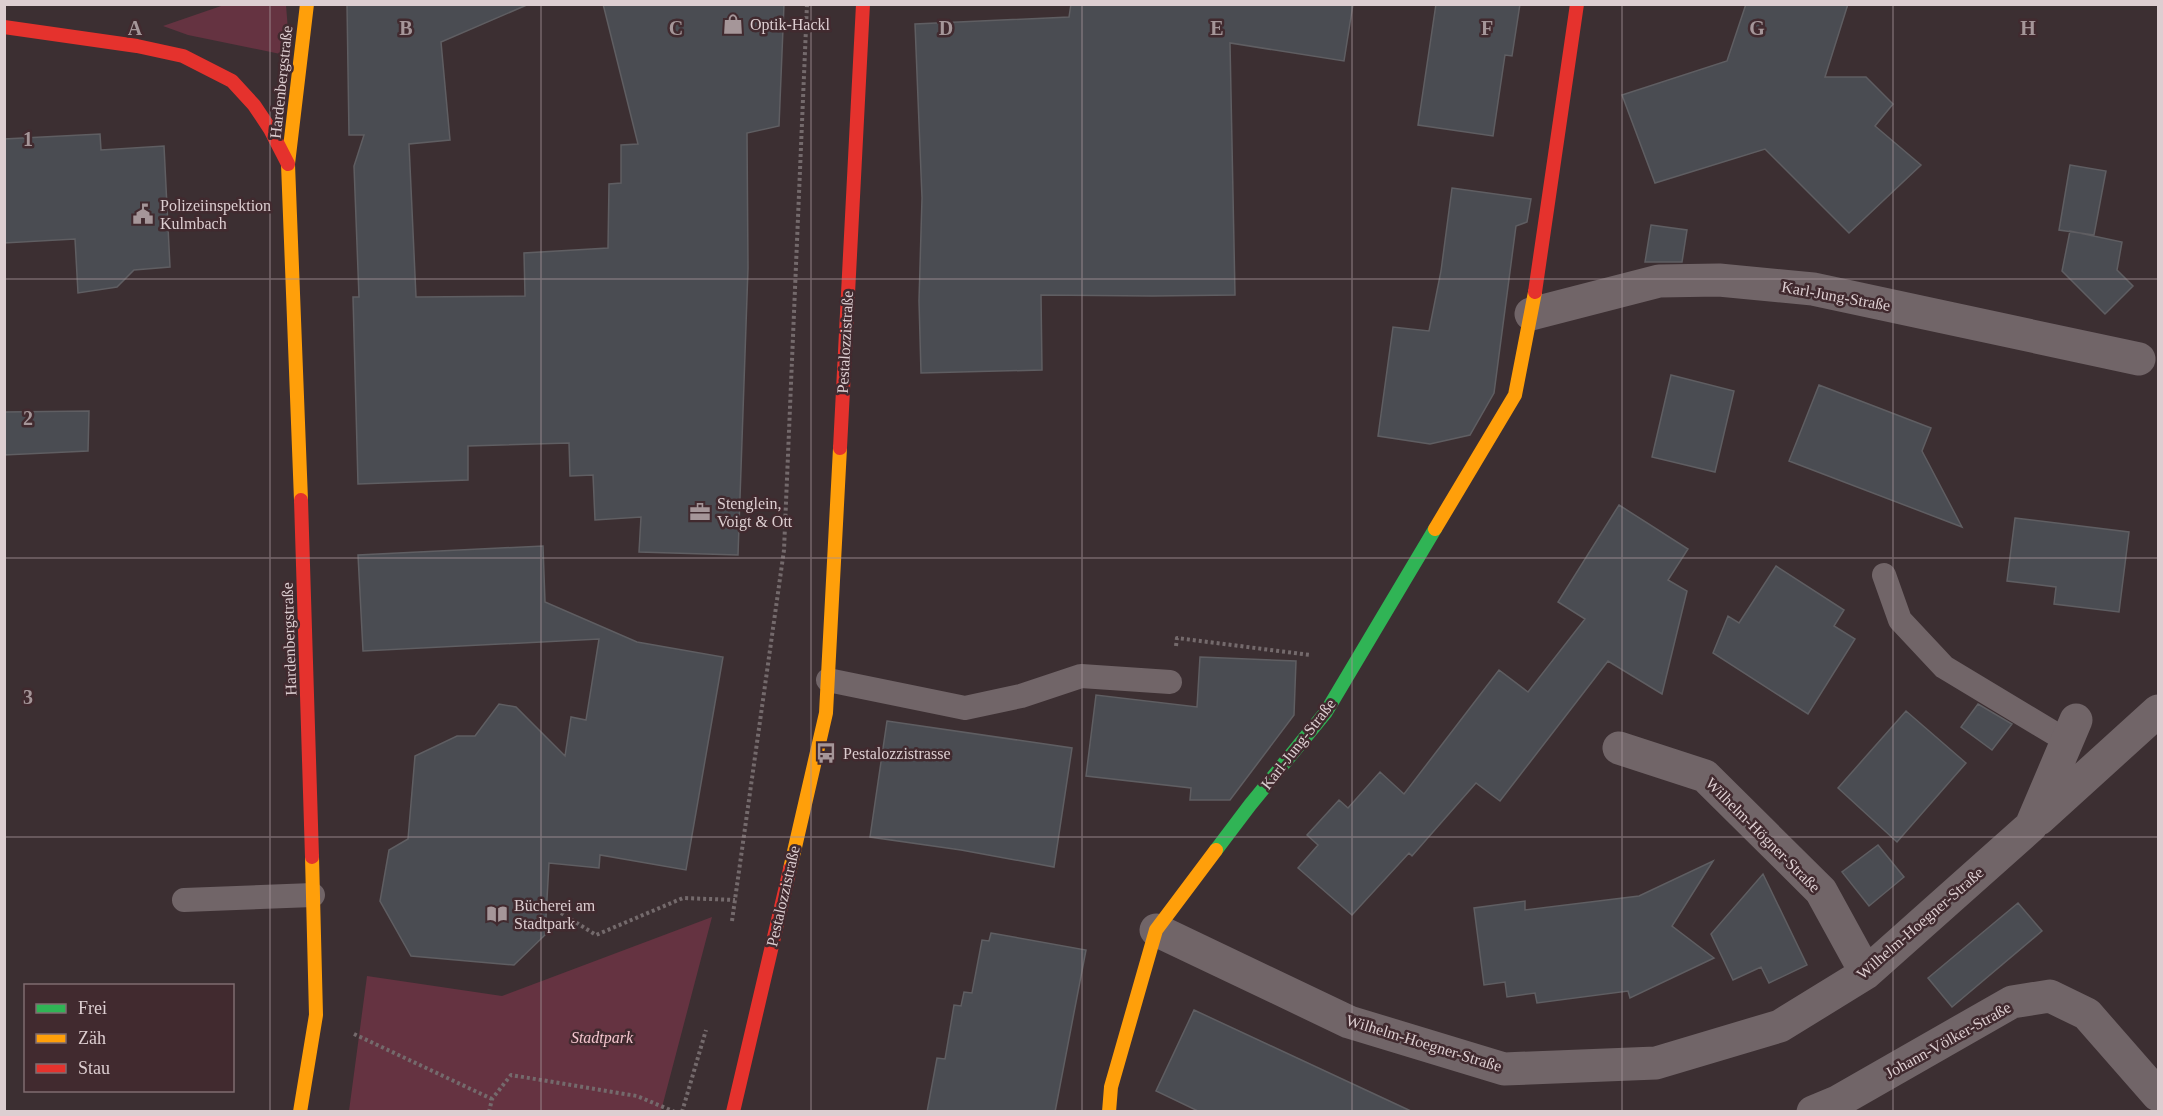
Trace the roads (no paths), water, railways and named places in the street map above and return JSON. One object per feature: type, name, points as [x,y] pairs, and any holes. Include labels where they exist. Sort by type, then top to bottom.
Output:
[{"type":"street","name":"Hardenbergstraße","points":[[300,1112],[316,1015],[314,895],[288,164],[307,4]]},
{"type":"street","name":"Pestalozzistraße","points":[[733,1112],[826,713],[863,4]]},
{"type":"street","name":"Karl-Jung-Straße","points":[[1109,1112],[1111,1087],[1156,930],[1250,806],[1326,712],[1515,395],[1531,314],[1577,4]]},
{"type":"street","name":"Hardenbergstraße","points":[[4,27],[137,46],[183,56],[232,81],[254,105],[270,129],[288,164]]},
{"type":"street","name":"Karl-Jung-Straße","points":[[1531,314],[1659,281],[1719,280],[1813,289],[2139,359]]},
{"type":"street","name":"Wilhelm-Hoegner-Straße","points":[[1156,930],[1349,1022],[1504,1069],[1656,1063],[1780,1026],[1866,973],[2158,711]]},
{"type":"street","name":"Wilhelm-Hoegner-Straße","points":[[2031,826],[2072,731]]},
{"type":"street","name":"Wilhelm-Högner-Straße","points":[[1619,748],[1705,776],[1821,891],[1866,973]]},
{"type":"street","name":"Johann-Völker-Straße","points":[[1813,1112],[1837,1102],[2012,1002],[2050,996],[2087,1014],[2158,1095]]},
{"type":"lane","name":"Wilhelm-Hoegner-Straße","points":[[1884,575],[1900,620],[1944,667],[2072,731]]},
{"type":"lane","points":[[828,680],[965,708],[1021,696],[1081,676],[1170,682]]},
{"type":"lane","points":[[184,900],[314,895]]},
{"type":"place","name":"Optik-Hackl","points":[[733,24]]},
{"type":"place","name":"Polizeiinspektion Kulmbach","points":[[143,214]]},
{"type":"place","name":"Stenglein, Voigt & Ott","points":[[700,512]]},
{"type":"place","name":"Pestalozzistrasse","points":[[826,753]]},
{"type":"place","name":"Bücherei am Stadtpark","points":[[497,914]]},
{"type":"park label","name":"Stadtpark","points":[[602,1037]]}]
